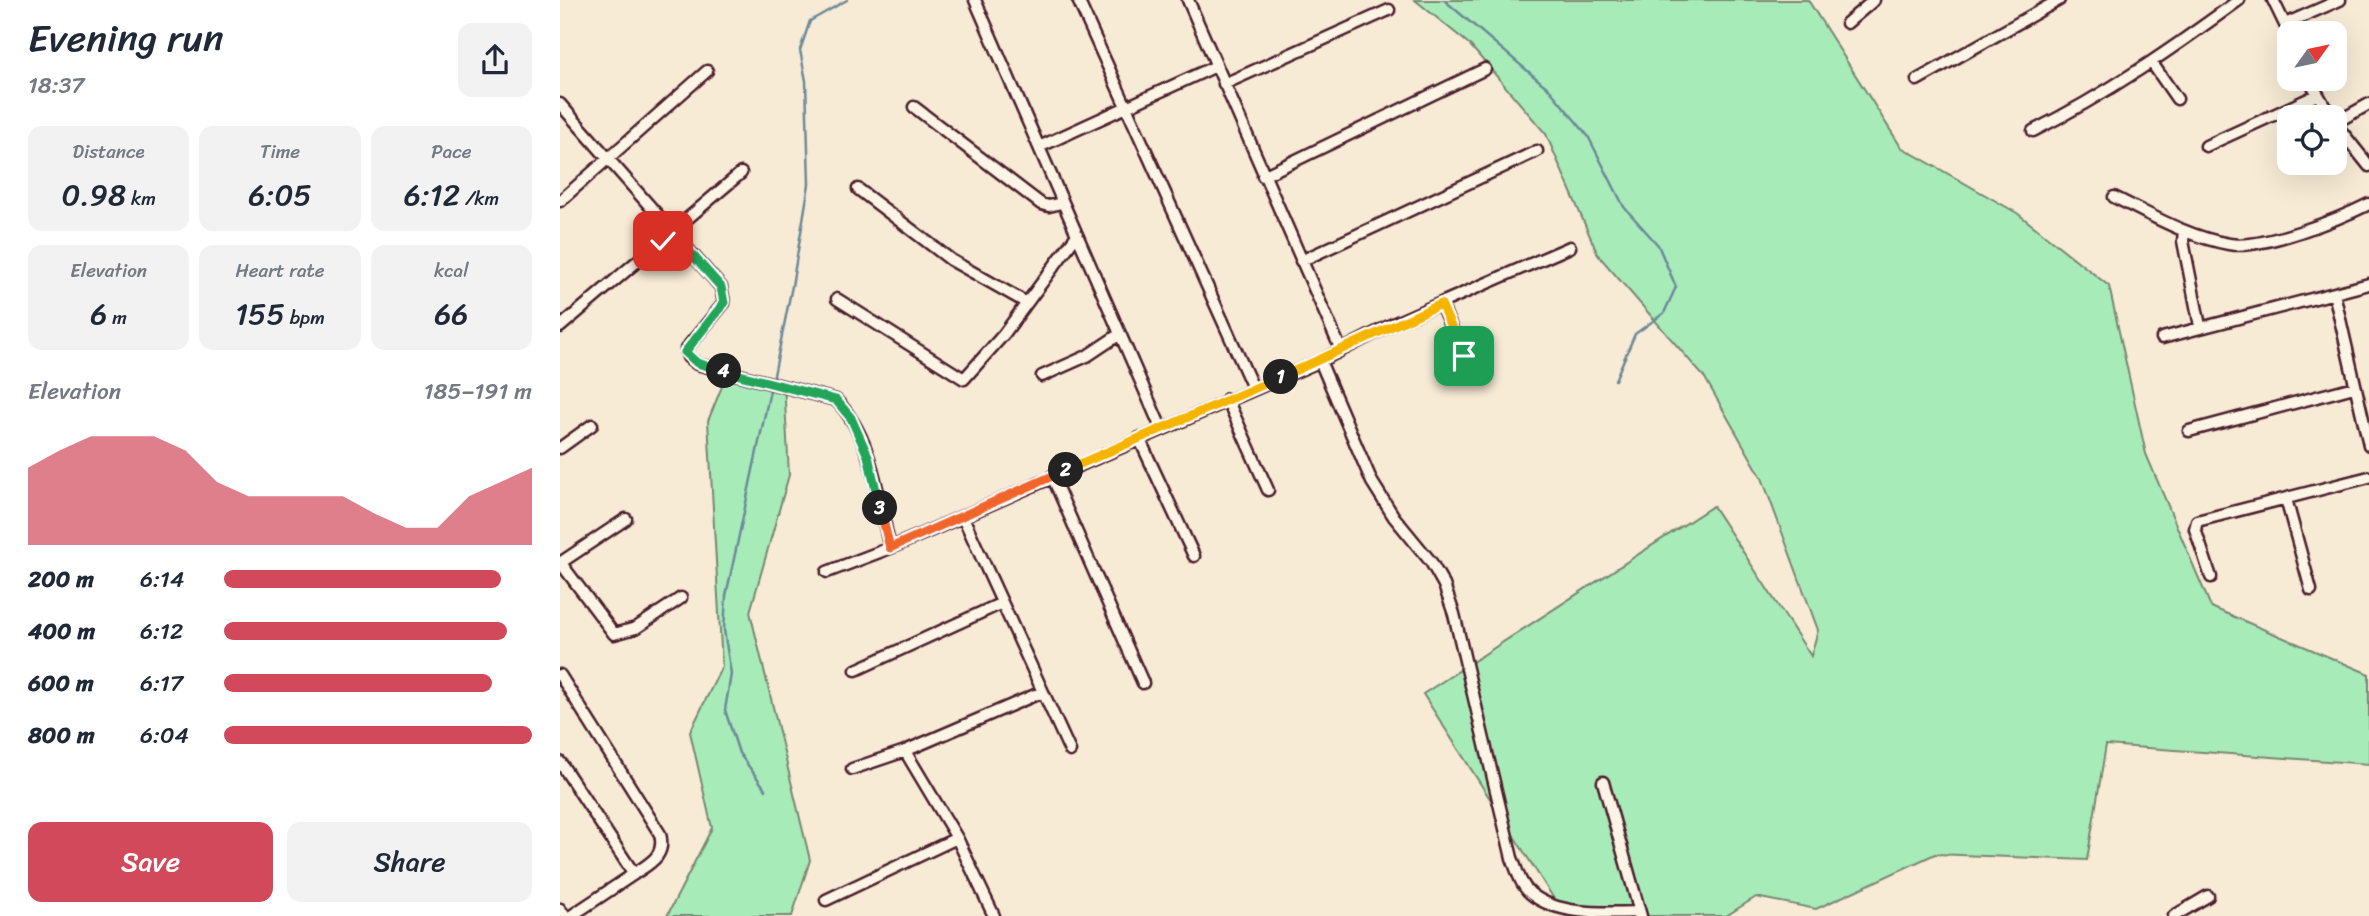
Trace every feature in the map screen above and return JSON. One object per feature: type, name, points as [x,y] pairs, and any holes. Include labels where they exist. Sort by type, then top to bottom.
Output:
[{"type":"street","points":[[975,0],[1161,428]]},
{"type":"street","points":[[1077,0],[1128,106],[1253,388]]},
{"type":"street","points":[[1188,0],[1340,350]]},
{"type":"street","points":[[1847,23],[1874,0]]},
{"type":"street","points":[[1917,80],[2059,0]]},
{"type":"street","points":[[2033,131],[2093,101],[2152,63],[2239,0]]},
{"type":"street","points":[[2273,0],[2283,21]]},
{"type":"street","points":[[2302,21],[2340,0]]},
{"type":"street","points":[[1224,84],[1389,10]]},
{"type":"street","points":[[2152,63],[2177,99]]},
{"type":"street","points":[[1039,147],[1216,66]]},
{"type":"street","points":[[1263,177],[1485,69]]},
{"type":"street","points":[[560,201],[707,71]]},
{"type":"street","points":[[2315,91],[2324,105]]},
{"type":"street","points":[[2206,146],[2317,94]]},
{"type":"street","points":[[560,104],[725,295],[724,303],[686,349],[688,357],[697,363],[836,400],[851,418],[868,456],[890,548]]},
{"type":"street","points":[[2347,116],[2369,104]]},
{"type":"street","points":[[914,107],[1041,204],[1061,203]]},
{"type":"street","points":[[2347,138],[2369,166]]},
{"type":"street","points":[[1301,261],[1537,151]]},
{"type":"street","points":[[560,327],[741,173]]},
{"type":"street","points":[[858,189],[951,260],[1027,303]]},
{"type":"street","points":[[2114,197],[2184,231],[2232,245],[2295,233],[2369,204]]},
{"type":"street","points":[[2184,231],[2183,241],[2200,326]]},
{"type":"street","points":[[837,299],[964,379],[1004,334],[1077,235]]},
{"type":"street","points":[[827,572],[963,517],[1227,399],[1320,361],[1570,247]]},
{"type":"street","points":[[2162,338],[2369,284]]},
{"type":"street","points":[[2334,293],[2369,445]]},
{"type":"street","points":[[1441,304],[1464,356]]},
{"type":"street","points":[[1042,376],[1087,356],[1120,334]]},
{"type":"street","points":[[1320,361],[1339,411],[1372,482],[1444,585],[1454,614],[1512,858],[1521,880],[1530,893],[1542,900],[1574,910],[1599,915],[1640,914],[1603,782]]},
{"type":"street","points":[[2189,430],[2354,387]]},
{"type":"street","points":[[1227,399],[1268,490]]},
{"type":"street","points":[[560,448],[592,425]]},
{"type":"street","points":[[1139,438],[1194,556]]},
{"type":"street","points":[[1052,476],[1143,683]]},
{"type":"street","points":[[2211,577],[2195,529],[2197,521],[2369,477]]},
{"type":"street","points":[[2286,499],[2311,590]]},
{"type":"street","points":[[963,517],[1070,751]]},
{"type":"street","points":[[626,519],[560,562],[614,634],[636,628],[681,598]]},
{"type":"street","points":[[856,670],[1002,603]]},
{"type":"street","points":[[560,675],[660,834],[662,850],[656,859],[571,916]]},
{"type":"street","points":[[852,769],[905,751],[1042,692]]},
{"type":"street","points":[[905,751],[957,838],[994,916]]},
{"type":"street","points":[[560,762],[634,874]]},
{"type":"street","points":[[826,900],[957,838]]},
{"type":"street","points":[[2174,916],[2208,895]]},
{"type":"street","points":[[560,909],[565,916]]},
{"type":"green space","points":[[1415,0],[1808,0],[1901,147],[2017,213],[2109,286],[2146,454],[2211,607],[2369,674],[2369,764],[2106,745],[2087,860],[1935,854],[1816,909],[1756,897],[1726,916],[1565,916],[1423,694],[1713,506],[1811,656],[1818,630],[1762,478],[1705,378],[1598,255],[1546,134],[1469,44]]},
{"type":"green space","points":[[727,374],[784,383],[789,475],[750,612],[810,860],[792,916],[667,916],[712,828],[690,732],[722,666],[708,421]]},
{"type":"waterway","points":[[773,380],[809,184],[806,81],[800,50],[810,21],[847,0]]},
{"type":"waterway","points":[[1444,0],[1549,89],[1588,136],[1624,207],[1658,245],[1676,287],[1664,313],[1635,334],[1615,380]]},
{"type":"waterway","points":[[766,790],[739,753],[725,710],[731,674],[724,630],[726,596],[771,386]]},
{"type":"route","points":[[663,241],[672,232],[725,295],[724,303],[686,349],[688,357],[697,363],[836,400],[851,418],[868,456],[890,548],[1320,361],[1393,324],[1441,304],[1464,356]]}]
